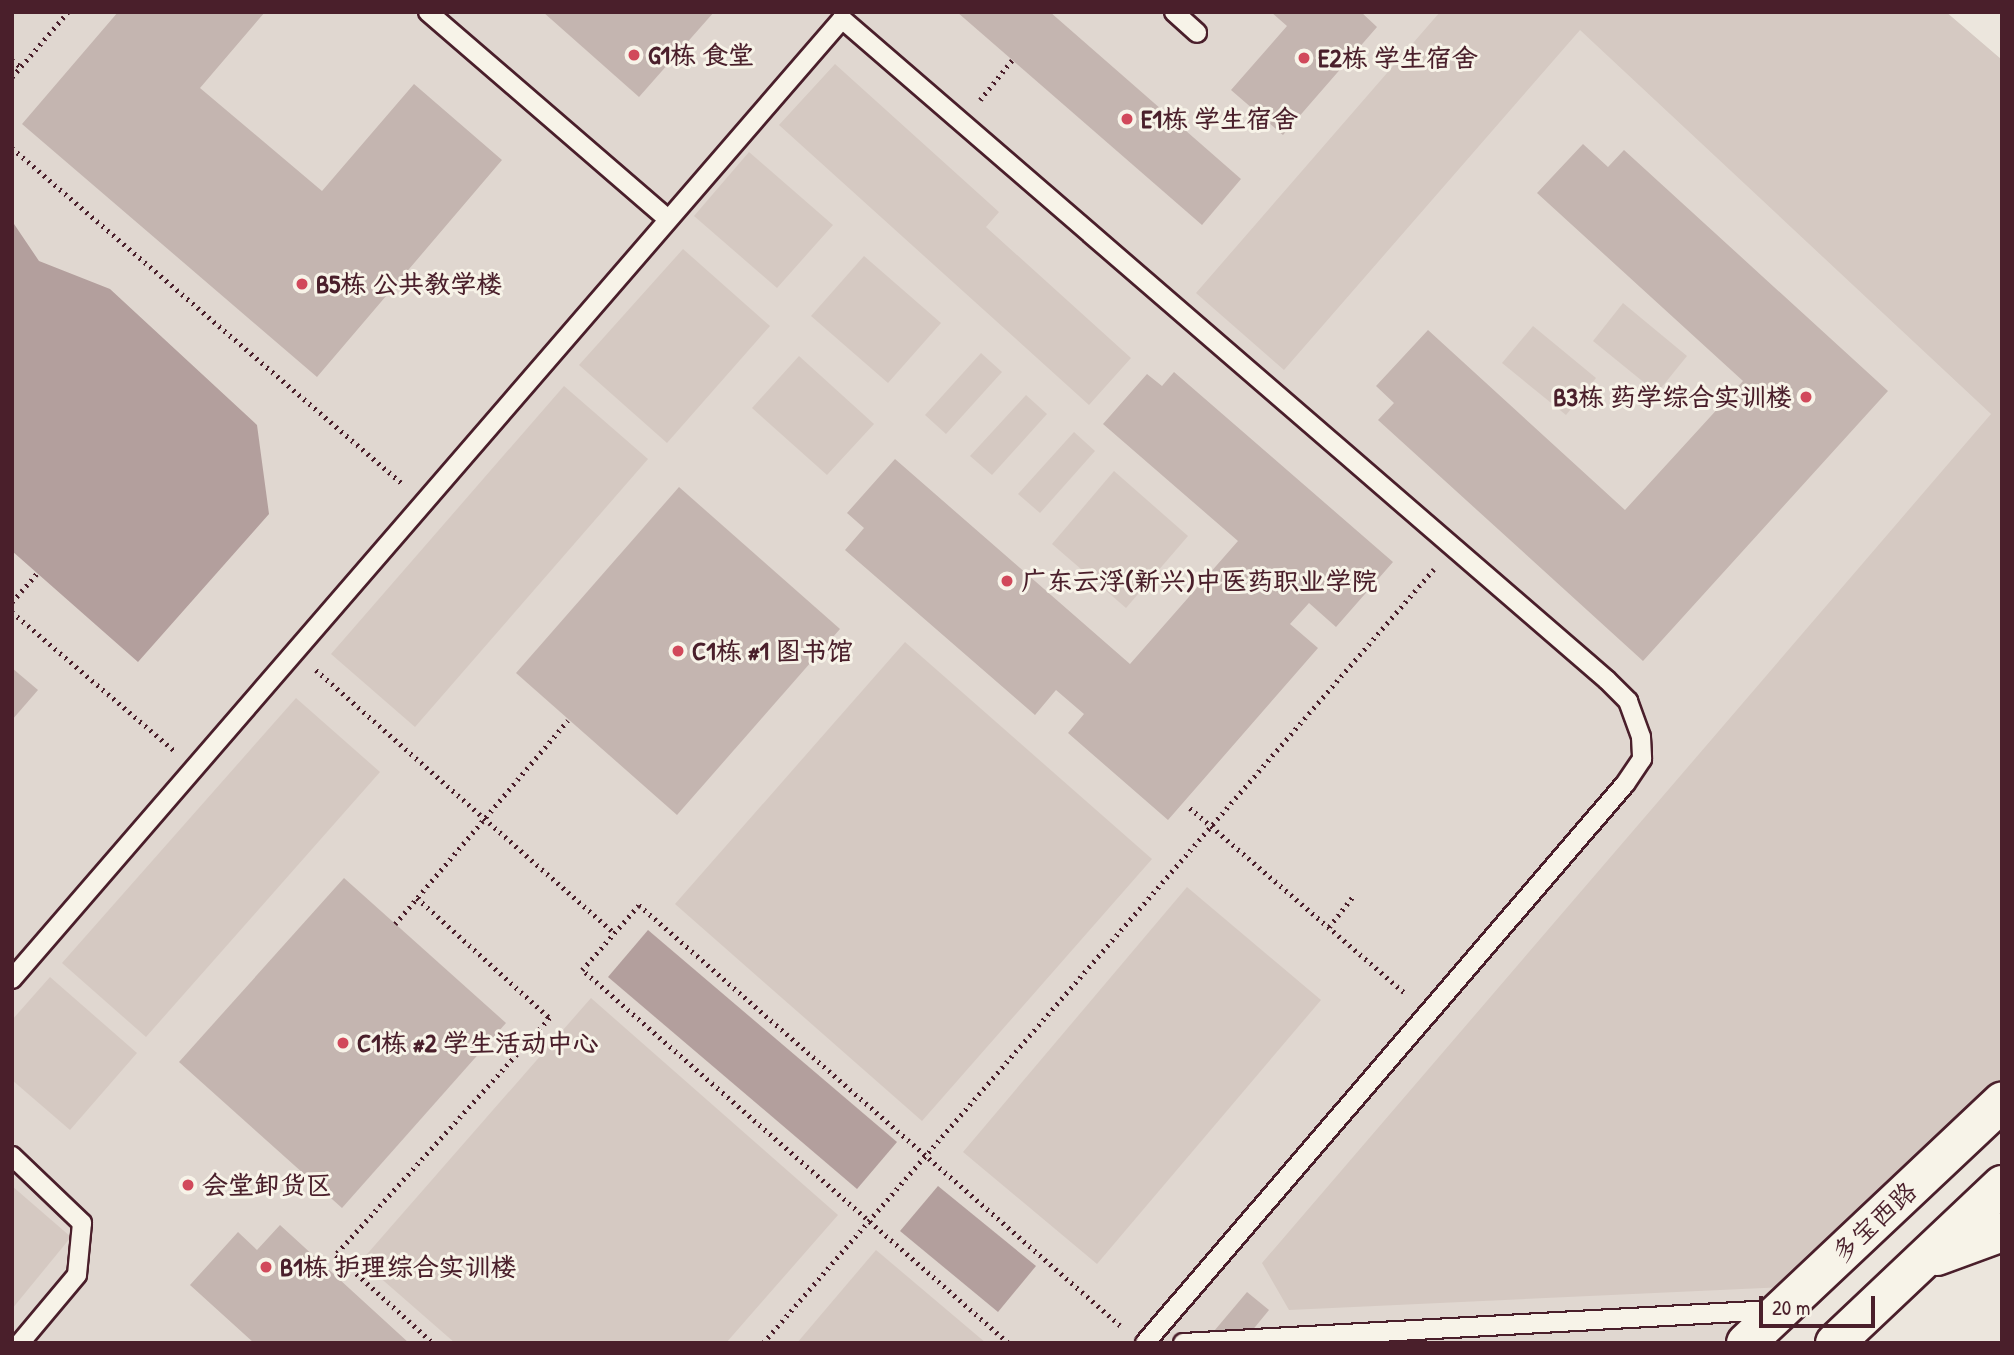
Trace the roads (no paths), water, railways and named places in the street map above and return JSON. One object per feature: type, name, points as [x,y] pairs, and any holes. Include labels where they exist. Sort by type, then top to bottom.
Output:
[{"type":"street","name":"多宝西路","points":[[1746,1343],[2002,1102]]},
{"type":"street","points":[[1835,1343],[2002,1185]]},
{"type":"street","points":[[1919,1264],[2002,1231]]},
{"type":"lane","points":[[428,12],[668,219]]},
{"type":"lane","points":[[1174,12],[1197,33]]},
{"type":"lane","points":[[12,979],[842,19],[1629,701],[1642,760],[1428,1013],[1137,1338]]},
{"type":"lane","points":[[12,1156],[82,1223],[77,1275],[20,1343]]},
{"type":"lane","points":[[1183,1343],[1781,1310]]},
{"type":"place","name":"G1栋 食堂","points":[[634,55]]},
{"type":"place","name":"E2栋 学生宿舍","points":[[1304,58]]},
{"type":"place","name":"E1栋 学生宿舍","points":[[1127,119]]},
{"type":"place","name":"B5栋 公共教学楼","points":[[302,284]]},
{"type":"place","name":"B3栋 药学综合实训楼","points":[[1806,397]]},
{"type":"place","name":"广东云浮(新兴)中医药职业学院","points":[[1007,581]]},
{"type":"place","name":"C1栋 #1 图书馆","points":[[678,651]]},
{"type":"place","name":"C1栋 #2 学生活动中心","points":[[343,1043]]},
{"type":"place","name":"会堂卸货区","points":[[188,1185]]},
{"type":"place","name":"B1栋 护理综合实训楼","points":[[266,1267]]}]
